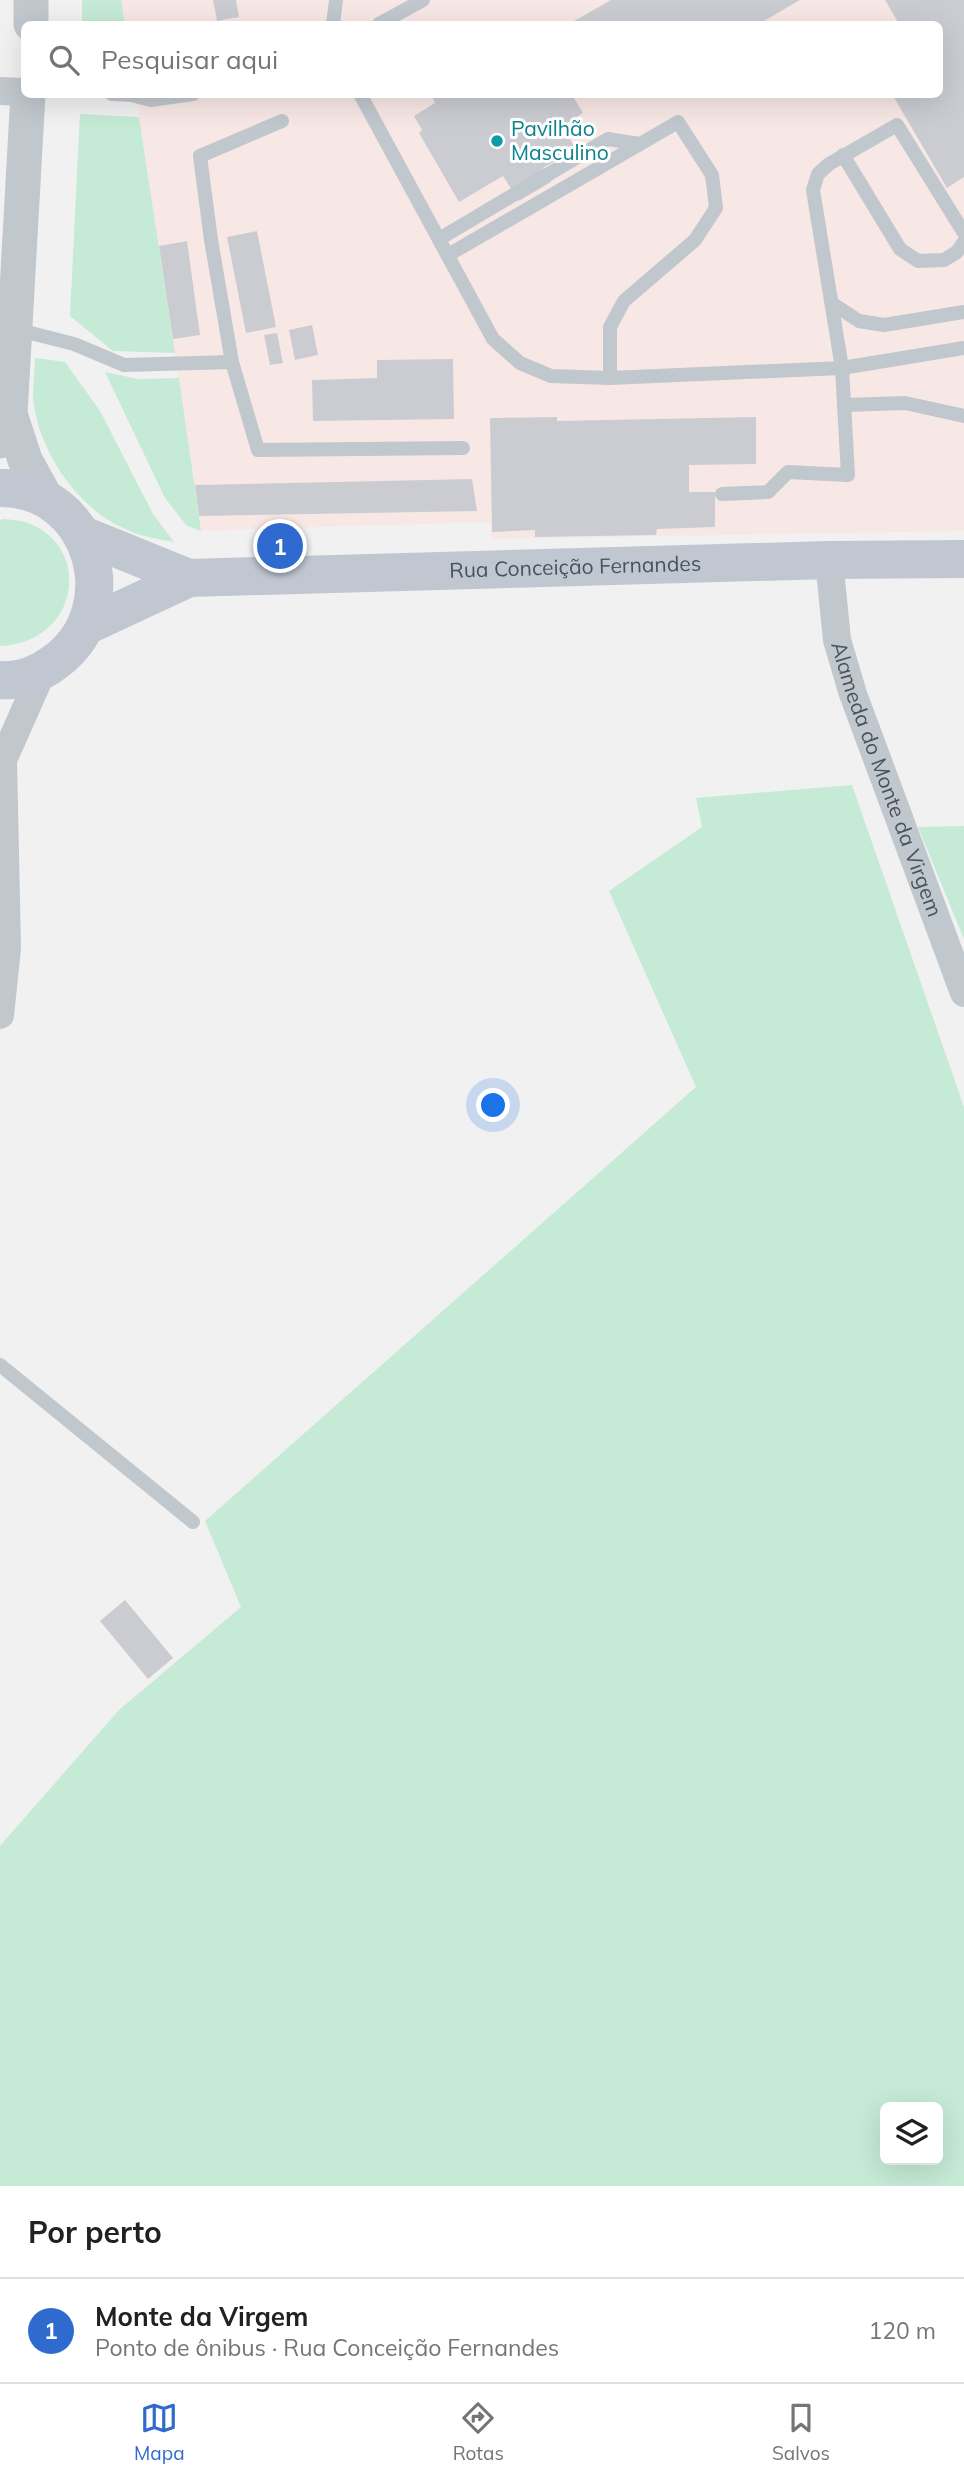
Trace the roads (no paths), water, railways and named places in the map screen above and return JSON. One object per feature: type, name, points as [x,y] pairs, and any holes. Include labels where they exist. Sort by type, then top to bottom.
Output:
[{"type":"main road","points":[[0,488],[26,491],[47,500],[67,515],[82,535],[93,564],[95,596],[86,626],[68,652],[41,672],[10,681],[0,680]]},
{"type":"main road","name":"Rua Conceição Fernandes","points":[[82,535],[189,578]]},
{"type":"main road","name":"Rua Conceição Fernandes","points":[[86,626],[189,578],[829,560],[964,559]]},
{"type":"street","points":[[31,0],[31,21]]},
{"type":"street","points":[[0,92],[21,93]]},
{"type":"street","points":[[26,98],[15,329],[5,427],[47,500]]},
{"type":"street","name":"Alameda do Monte da Virgem","points":[[829,560],[837,640],[853,694],[964,993]]},
{"type":"street","points":[[0,1015],[7,948],[1,756],[41,672]]},
{"type":"lane","points":[[333,21],[336,0]]},
{"type":"lane","points":[[391,0],[400,13]]},
{"type":"lane","points":[[385,21],[423,0]]},
{"type":"lane","points":[[143,98],[165,98]]},
{"type":"lane","points":[[362,98],[493,339],[520,363],[551,376],[610,378],[842,368],[964,348]]},
{"type":"lane","points":[[282,121],[200,156],[232,362],[258,450],[463,448]]},
{"type":"lane","points":[[448,254],[678,122],[712,175],[716,208],[695,240],[624,301],[610,327],[610,378]]},
{"type":"lane","points":[[722,494],[768,492],[788,472],[848,475],[842,368],[813,190],[818,174],[843,155],[897,125],[964,233]]},
{"type":"lane","points":[[439,239],[608,139],[639,144]]},
{"type":"lane","points":[[843,155],[900,249],[918,261],[944,260],[957,252],[964,242]]},
{"type":"lane","points":[[833,304],[859,321],[884,325],[964,312]]},
{"type":"lane","points":[[15,329],[74,344],[124,365],[232,362]]},
{"type":"lane","points":[[844,405],[905,403],[964,416]]},
{"type":"lane","points":[[0,1365],[193,1522]]},
{"type":"place","name":"Pavilhão Masculino","points":[[497,141]]},
{"type":"place","name":"Monte da Virgem","points":[[280,546]]}]
